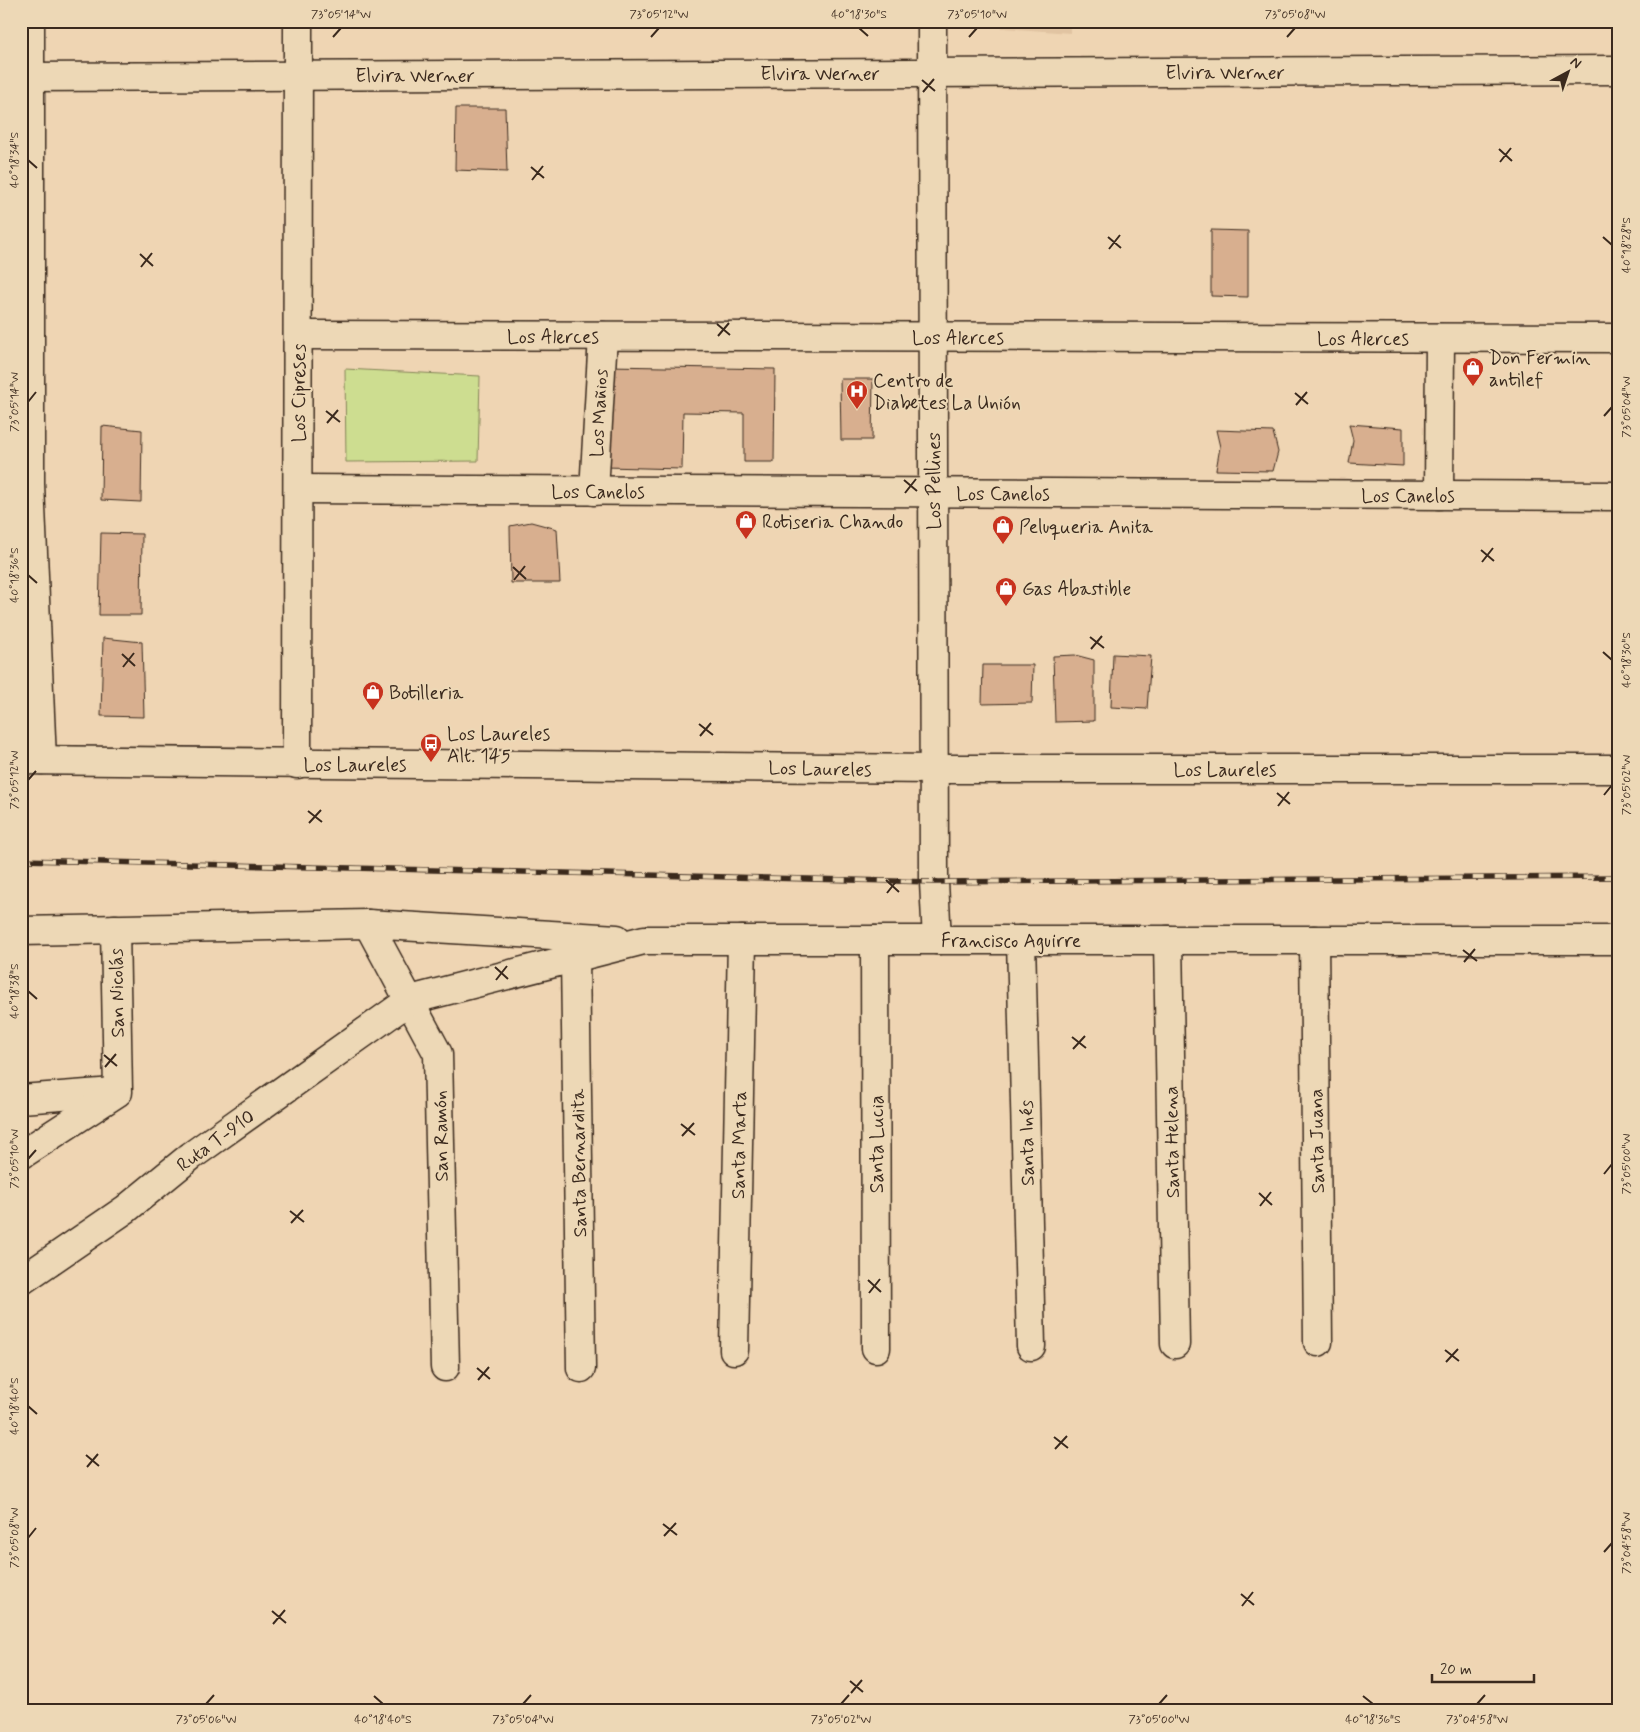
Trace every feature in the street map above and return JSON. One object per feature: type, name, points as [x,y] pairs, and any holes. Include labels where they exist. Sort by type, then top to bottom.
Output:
[{"type":"street","points":[[30,21],[26,77],[26,484],[31,760]]},
{"type":"street","name":"Los Cipreses","points":[[297,764],[298,21]]},
{"type":"street","name":"Los Pellines","points":[[932,21],[934,882],[937,940]]},
{"type":"street","name":"Elvira Werner","points":[[26,77],[1619,70]]},
{"type":"street","name":"Los Alerces","points":[[298,335],[1619,338]]},
{"type":"street","name":"Los Mañios","points":[[594,490],[603,336]]},
{"type":"street","points":[[1439,495],[1440,338]]},
{"type":"street","name":"Los Canelos","points":[[298,489],[1619,496]]},
{"type":"street","name":"Los Laureles","points":[[31,760],[934,769],[1619,769]]},
{"type":"street","points":[[21,931],[368,924],[644,940]]},
{"type":"street","name":"San Ramón","points":[[368,924],[438,1054],[445,1367]]},
{"type":"street","name":"San Nicolás","points":[[115,929],[118,1092]]},
{"type":"street","name":"Francisco Aguirre","points":[[410,1000],[644,940],[1619,940]]},
{"type":"street","name":"Santa Marta","points":[[734,1350],[742,940]]},
{"type":"street","name":"Santa Lucia","points":[[876,940],[876,1348]]},
{"type":"street","name":"Santa Inés","points":[[1021,940],[1031,1346]]},
{"type":"street","name":"Santa Helena","points":[[1168,940],[1175,1344]]},
{"type":"street","name":"Santa Juana","points":[[1314,940],[1318,1342]]},
{"type":"street","name":"Santa Bernardita","points":[[576,958],[582,1368]]},
{"type":"street","name":"Ruta T-910","points":[[21,1281],[126,1209],[191,1156],[410,1000]]},
{"type":"street","points":[[21,1099],[118,1092]]},
{"type":"street","points":[[21,1155],[118,1092]]},
{"type":"shaded area","points":[[952,21],[1070,21],[1070,33],[952,24]]},
{"type":"green space","points":[[345,369],[480,376],[478,461],[346,462]]},
{"type":"building","points":[[456,108],[505,108],[507,172],[455,170]]},
{"type":"building","points":[[1211,230],[1248,231],[1248,297],[1211,296]]},
{"type":"building","points":[[608,366],[775,369],[774,462],[744,462],[744,413],[683,412],[682,469],[606,467]]},
{"type":"building","name":"Centro de Diabetes La Unión","points":[[840,379],[873,379],[872,440],[841,440]]},
{"type":"building","points":[[1349,424],[1403,428],[1403,466],[1349,463],[1353,440]]},
{"type":"building","points":[[102,426],[142,430],[141,502],[101,500]]},
{"type":"building","points":[[1216,430],[1273,432],[1278,452],[1273,471],[1216,470],[1220,447]]},
{"type":"building","points":[[531,522],[557,529],[560,583],[511,583],[510,526]]},
{"type":"building","points":[[101,533],[142,534],[141,615],[99,615]]},
{"type":"building","points":[[103,638],[142,642],[144,717],[101,716]]},
{"type":"building","points":[[1113,654],[1151,656],[1147,709],[1111,707]]},
{"type":"building","points":[[1075,655],[1094,660],[1094,721],[1055,722],[1053,656]]},
{"type":"building","points":[[983,665],[1033,665],[1032,703],[982,704]]},
{"type":"railway","points":[[21,860],[934,882],[1619,877]]},
{"type":"place","name":"Don Fermin antilef","points":[[1473,387]]},
{"type":"place","name":"Centro de Diabetes La Unión","points":[[857,410]]},
{"type":"place","name":"Rotiseria Chando","points":[[746,540]]},
{"type":"place","name":"Peluqueria Anita","points":[[1003,545]]},
{"type":"place","name":"Gas Abastible","points":[[1006,607]]},
{"type":"place","name":"Botilleria","points":[[373,711]]},
{"type":"place","name":"Los Laureles Alt. 145","points":[[431,763]]}]
